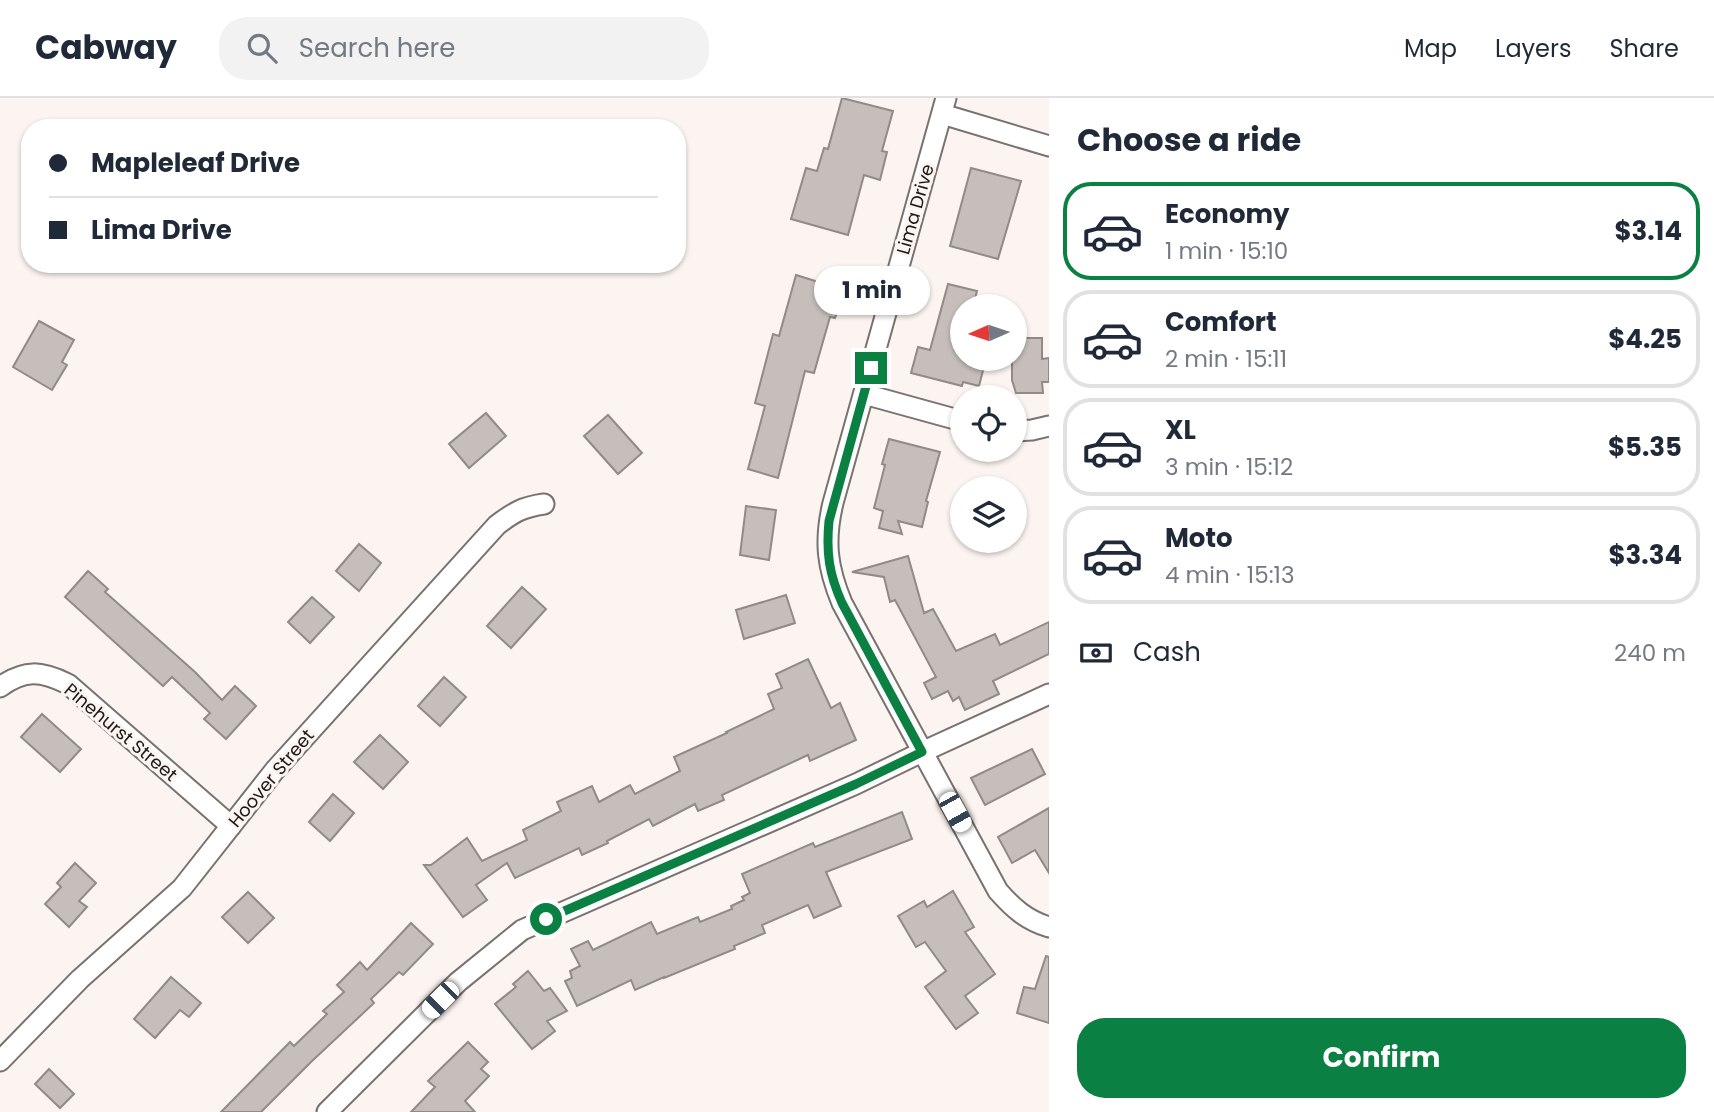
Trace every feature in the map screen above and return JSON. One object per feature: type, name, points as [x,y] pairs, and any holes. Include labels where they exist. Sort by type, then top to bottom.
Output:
[{"type":"street","points":[[944,106],[1049,146]]},
{"type":"street","name":"Lima Drive","points":[[944,106],[829,521],[828,559],[833,582],[842,603],[998,891],[1014,909],[1039,924],[1049,926]]},
{"type":"street","points":[[864,394],[950,418]]},
{"type":"street","points":[[1027,430],[1049,426]]},
{"type":"street","name":"Hoover Street","points":[[0,1060],[80,979],[182,888],[275,770],[498,525],[512,513],[527,506],[544,505]]},
{"type":"street","name":"Pinehurst Street","points":[[0,687],[21,675],[33,673],[44,674],[68,684],[231,826]]},
{"type":"street","points":[[327,1112],[458,982],[522,930],[856,784],[1049,694]]},
{"type":"building","points":[[842,98],[893,111],[882,151],[887,152],[880,180],[864,175],[848,235],[791,219],[806,168],[817,171],[824,148],[828,149]]},
{"type":"building","points":[[971,168],[1021,181],[998,259],[950,246]]},
{"type":"building","points":[[796,275],[844,290],[835,318],[830,317],[814,373],[805,371],[778,478],[748,469],[765,406],[755,403],[773,334],[779,336]]},
{"type":"building","points":[[948,284],[977,291],[976,294],[950,294],[950,371],[983,371],[979,385],[963,382],[962,385],[958,385],[911,373],[918,347],[930,350]]},
{"type":"building","points":[[39,321],[74,340],[62,362],[67,365],[52,390],[13,367]]},
{"type":"building","points":[[1027,338],[1042,338],[1042,359],[1049,358],[1049,382],[1042,382],[1043,393],[1027,393],[1027,385],[1014,385],[1012,371],[1027,371]]},
{"type":"building","points":[[486,413],[506,436],[469,468],[449,444]]},
{"type":"building","points":[[608,415],[642,453],[618,474],[584,436]]},
{"type":"building","points":[[889,439],[940,452],[926,501],[928,502],[922,527],[898,521],[902,534],[879,528],[883,511],[874,508]]},
{"type":"building","points":[[746,506],[776,510],[769,560],[740,555]]},
{"type":"building","points":[[359,544],[381,563],[359,591],[336,571]]},
{"type":"building","points":[[908,556],[924,613],[933,609],[956,651],[995,634],[1000,645],[1049,622],[1049,654],[993,681],[999,694],[965,710],[959,697],[953,701],[948,691],[932,699],[924,683],[936,677],[895,600],[890,602],[884,577],[852,572]]},
{"type":"building","points":[[88,571],[108,589],[105,592],[195,672],[222,700],[235,686],[256,706],[226,739],[204,719],[210,713],[172,677],[163,686],[65,597]]},
{"type":"building","points":[[522,587],[546,609],[511,648],[487,626]]},
{"type":"building","points":[[786,595],[795,623],[744,639],[736,610]]},
{"type":"building","points":[[312,597],[334,617],[310,643],[288,622]]},
{"type":"building","points":[[808,659],[831,708],[840,703],[856,740],[810,761],[808,755],[722,795],[724,800],[698,811],[695,804],[653,826],[649,819],[582,855],[579,848],[515,878],[507,863],[476,885],[487,900],[463,917],[424,865],[431,865],[467,838],[482,861],[527,840],[523,830],[561,811],[557,802],[592,786],[599,802],[630,785],[635,794],[680,771],[674,757],[774,709],[768,694],[782,688],[776,674]]},
{"type":"building","points":[[444,677],[466,697],[440,726],[418,706]]},
{"type":"building","points":[[42,714],[81,749],[60,772],[21,737]]},
{"type":"building","points":[[380,735],[408,762],[383,789],[354,762]]},
{"type":"building","points":[[1032,749],[1045,774],[985,805],[971,778]]},
{"type":"building","points":[[333,794],[354,813],[330,841],[309,822]]},
{"type":"building","points":[[1049,808],[1049,873],[1035,850],[1012,863],[998,837]]},
{"type":"building","points":[[902,812],[912,839],[826,872],[841,906],[814,918],[808,905],[762,925],[765,933],[734,946],[735,949],[635,990],[631,980],[577,1006],[565,981],[572,978],[570,971],[580,966],[571,949],[588,941],[593,950],[651,922],[657,934],[698,917],[700,922],[732,909],[731,906],[744,900],[742,897],[750,893],[742,874],[813,843],[815,847]]},
{"type":"building","points":[[75,863],[96,883],[79,901],[87,907],[69,927],[45,904],[61,887],[57,883]]},
{"type":"building","points":[[953,891],[974,927],[965,932],[995,974],[965,996],[978,1013],[956,1029],[925,987],[946,971],[925,942],[916,947],[898,916],[924,901],[927,907]]},
{"type":"building","points":[[248,892],[274,918],[248,943],[222,917]]},
{"type":"building","points":[[411,923],[433,944],[403,975],[399,972],[371,999],[374,1003],[261,1112],[221,1112],[290,1042],[294,1046],[327,1014],[323,1011],[344,992],[337,985],[360,962],[367,970]]},
{"type":"building","points":[[1046,956],[1049,957],[1049,1023],[1017,1013],[1024,987],[1035,989]]},
{"type":"building","points":[[528,971],[544,991],[550,988],[567,1011],[547,1021],[555,1031],[532,1049],[495,1004],[516,987],[513,984]]},
{"type":"building","points":[[171,977],[201,1003],[189,1017],[180,1010],[155,1038],[134,1019]]},
{"type":"building","points":[[468,1042],[488,1062],[481,1069],[489,1076],[465,1101],[475,1112],[411,1112],[435,1087],[428,1081]]},
{"type":"building","points":[[49,1069],[74,1094],[60,1108],[35,1084]]},
{"type":"route","points":[[546,919],[856,784],[922,752],[842,603],[833,582],[828,559],[829,521],[871,368]]}]
